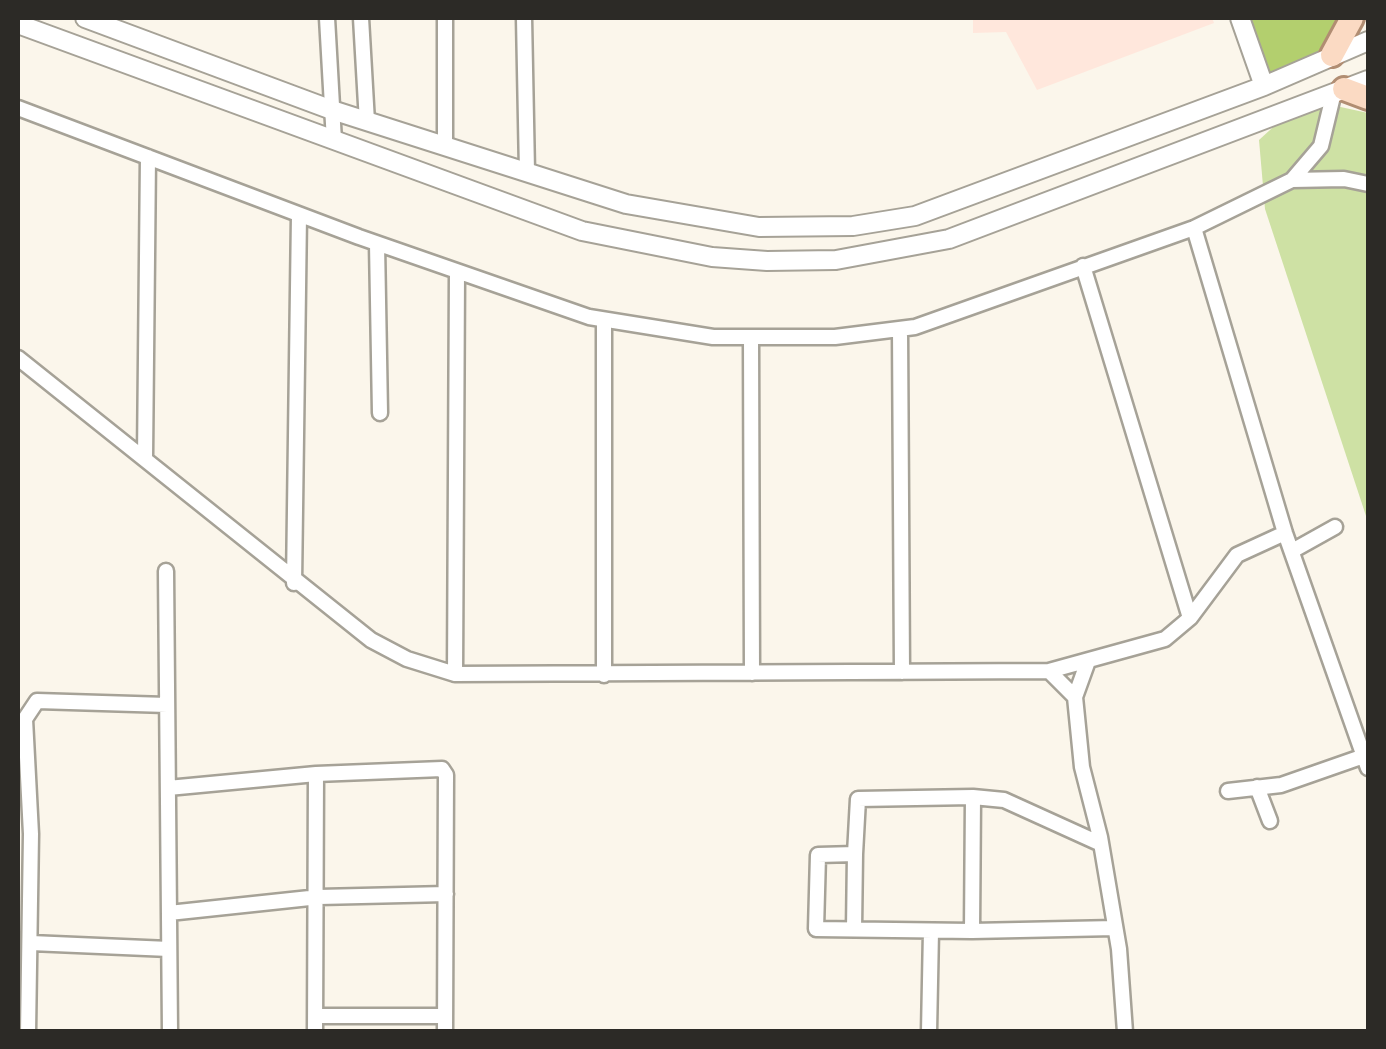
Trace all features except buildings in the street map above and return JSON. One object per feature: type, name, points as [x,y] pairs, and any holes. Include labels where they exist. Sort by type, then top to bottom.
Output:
[{"type":"main road","points":[[1332,55],[1352,18]]},
{"type":"main road","points":[[1339,90],[1368,98]]},
{"type":"street","points":[[85,18],[332,110],[626,204],[758,227],[853,226],[915,216],[1264,86],[1368,41]]},
{"type":"street","points":[[327,18],[334,141]]},
{"type":"street","points":[[361,18],[367,122]]},
{"type":"street","points":[[445,18],[445,146]]},
{"type":"street","points":[[524,18],[527,172]]},
{"type":"street","points":[[1240,18],[1264,86]]},
{"type":"street","points":[[18,24],[582,231],[712,257],[836,260],[949,240],[1012,220],[1368,80]]},
{"type":"street","points":[[18,108],[457,273],[604,320],[712,336],[835,337],[900,329],[1084,266],[1194,228],[1292,180],[1320,146],[1339,90]]},
{"type":"street","points":[[145,458],[148,158]]},
{"type":"street","points":[[1292,180],[1344,179],[1368,184]]},
{"type":"street","points":[[294,583],[299,215]]},
{"type":"street","points":[[1194,228],[1285,533],[1366,762],[1280,786],[1228,790]]},
{"type":"street","points":[[377,244],[380,413]]},
{"type":"street","points":[[1084,266],[1190,618]]},
{"type":"street","points":[[455,674],[457,273]]},
{"type":"street","points":[[604,320],[604,675]]},
{"type":"street","points":[[900,329],[902,672]]},
{"type":"street","points":[[750,336],[752,673]]},
{"type":"street","points":[[18,358],[294,583],[371,640],[407,659],[455,674],[1049,671],[1165,639],[1190,618],[1237,555],[1285,533]]},
{"type":"street","points":[[1292,551],[1334,527]]},
{"type":"street","points":[[166,571],[170,1032]]},
{"type":"street","points":[[1088,661],[1074,698],[1082,767],[1101,841],[1115,928],[1125,1026],[1110,1032]]},
{"type":"street","points":[[1049,671],[1074,698]]},
{"type":"street","points":[[28,1032],[31,943],[25,718],[37,701],[167,705]]},
{"type":"street","points":[[168,788],[316,774],[442,769],[446,775],[445,1024],[315,1024],[316,774]]},
{"type":"street","points":[[1257,787],[1270,821]]},
{"type":"street","points":[[972,931],[973,797]]},
{"type":"street","points":[[854,929],[858,799],[1004,800],[1101,841]]},
{"type":"street","points":[[855,854],[818,855],[816,928],[1115,928]]},
{"type":"street","points":[[169,913],[318,897],[446,894]]},
{"type":"street","points":[[929,1032],[930,930]]},
{"type":"street","points":[[31,943],[169,949]]},
{"type":"shaded area","points":[[973,18],[1212,18],[1214,23],[1037,90],[1006,32],[973,33]]},
{"type":"green space","points":[[1241,18],[1352,18],[1337,47],[1264,86]]},
{"type":"green space","points":[[1304,99],[1368,113],[1368,522],[1265,209],[1259,140]]}]
